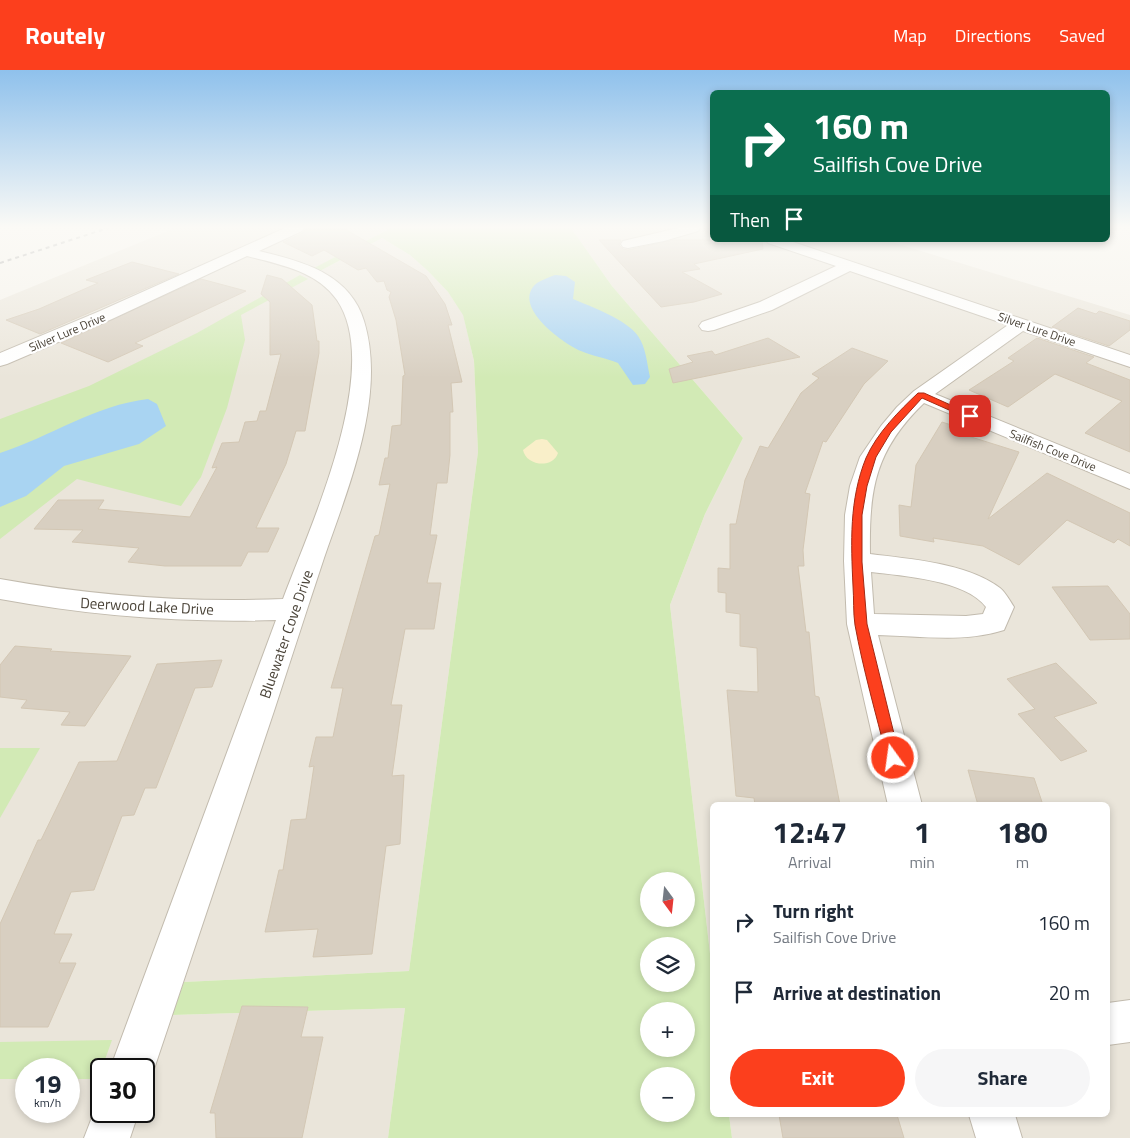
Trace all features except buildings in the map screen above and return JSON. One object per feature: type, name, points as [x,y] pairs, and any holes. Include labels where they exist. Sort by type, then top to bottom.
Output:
[{"type":"street","name":"Silver Lure Drive","points":[[0,360],[189,278]]},
{"type":"street","name":"Bluewater Cove Drive","points":[[136,1058],[295,609],[343,468],[354,426],[361,388],[359,331],[354,312],[347,299],[322,278]]},
{"type":"street","points":[[708,326],[766,306],[824,278]]},
{"type":"street","name":"Silver Lure Drive","points":[[884,278],[1130,361]]},
{"type":"street","points":[[904,802],[861,624],[857,562],[857,515],[862,486],[871,457],[888,430],[904,411],[921,395],[1020,324]]},
{"type":"street","name":"Sailfish Cove Drive","points":[[921,395],[1130,482]]},
{"type":"street","points":[[857,562],[943,575],[970,583],[992,595],[1000,607],[994,623],[966,626],[861,624]]},
{"type":"street","name":"Deerwood Lake Drive","points":[[0,589],[64,601],[147,610],[247,611],[295,609]]},
{"type":"street","points":[[1110,1024],[1130,1021]]},
{"type":"street","points":[[993,1117],[999,1138]]},
{"type":"street","points":[[107,1138],[112,1123]]},
{"type":"shaded area","points":[[54,278],[435,278],[448,292],[463,314],[474,361],[478,452],[409,971],[184,982],[173,1015],[405,1008],[388,1138],[0,1138],[0,300]]},
{"type":"shaded area","points":[[606,278],[1009,278],[1130,315],[1130,1138],[732,1138],[729,1117],[1110,1117],[1110,802],[710,802],[710,954],[670,605],[705,514],[743,438]]},
{"type":"green space","points":[[295,278],[308,279],[241,315],[245,340],[227,408],[201,477],[181,506],[77,479],[0,539],[0,419],[89,386],[197,333]]},
{"type":"green space","points":[[435,278],[606,278],[743,438],[705,514],[670,605],[710,954],[710,1117],[729,1117],[732,1138],[388,1138],[405,1008],[172,1015],[184,982],[409,971],[478,452],[474,361],[463,315],[448,292]]},
{"type":"green space","points":[[0,748],[40,748],[0,818]]},
{"type":"green space","points":[[112,1040],[106,1058],[90,1058],[90,1079],[80,1079],[80,1058],[15,1058],[15,1079],[0,1079],[0,1042]]},
{"type":"sand","points":[[536,440],[547,440],[558,453],[551,462],[540,464],[529,459],[523,450]]},
{"type":"water","points":[[569,278],[575,282],[573,299],[617,319],[633,330],[641,340],[645,350],[650,377],[645,384],[633,385],[618,363],[585,353],[573,347],[552,332],[542,322],[534,312],[530,302],[530,292],[537,283],[546,279]]},
{"type":"water","points":[[148,399],[157,404],[166,426],[139,444],[64,466],[26,496],[0,507],[0,453],[110,408],[128,402]]},
{"type":"route","points":[[893,758],[861,624],[857,562],[857,515],[862,486],[871,457],[888,430],[921,395],[970,416]]}]
